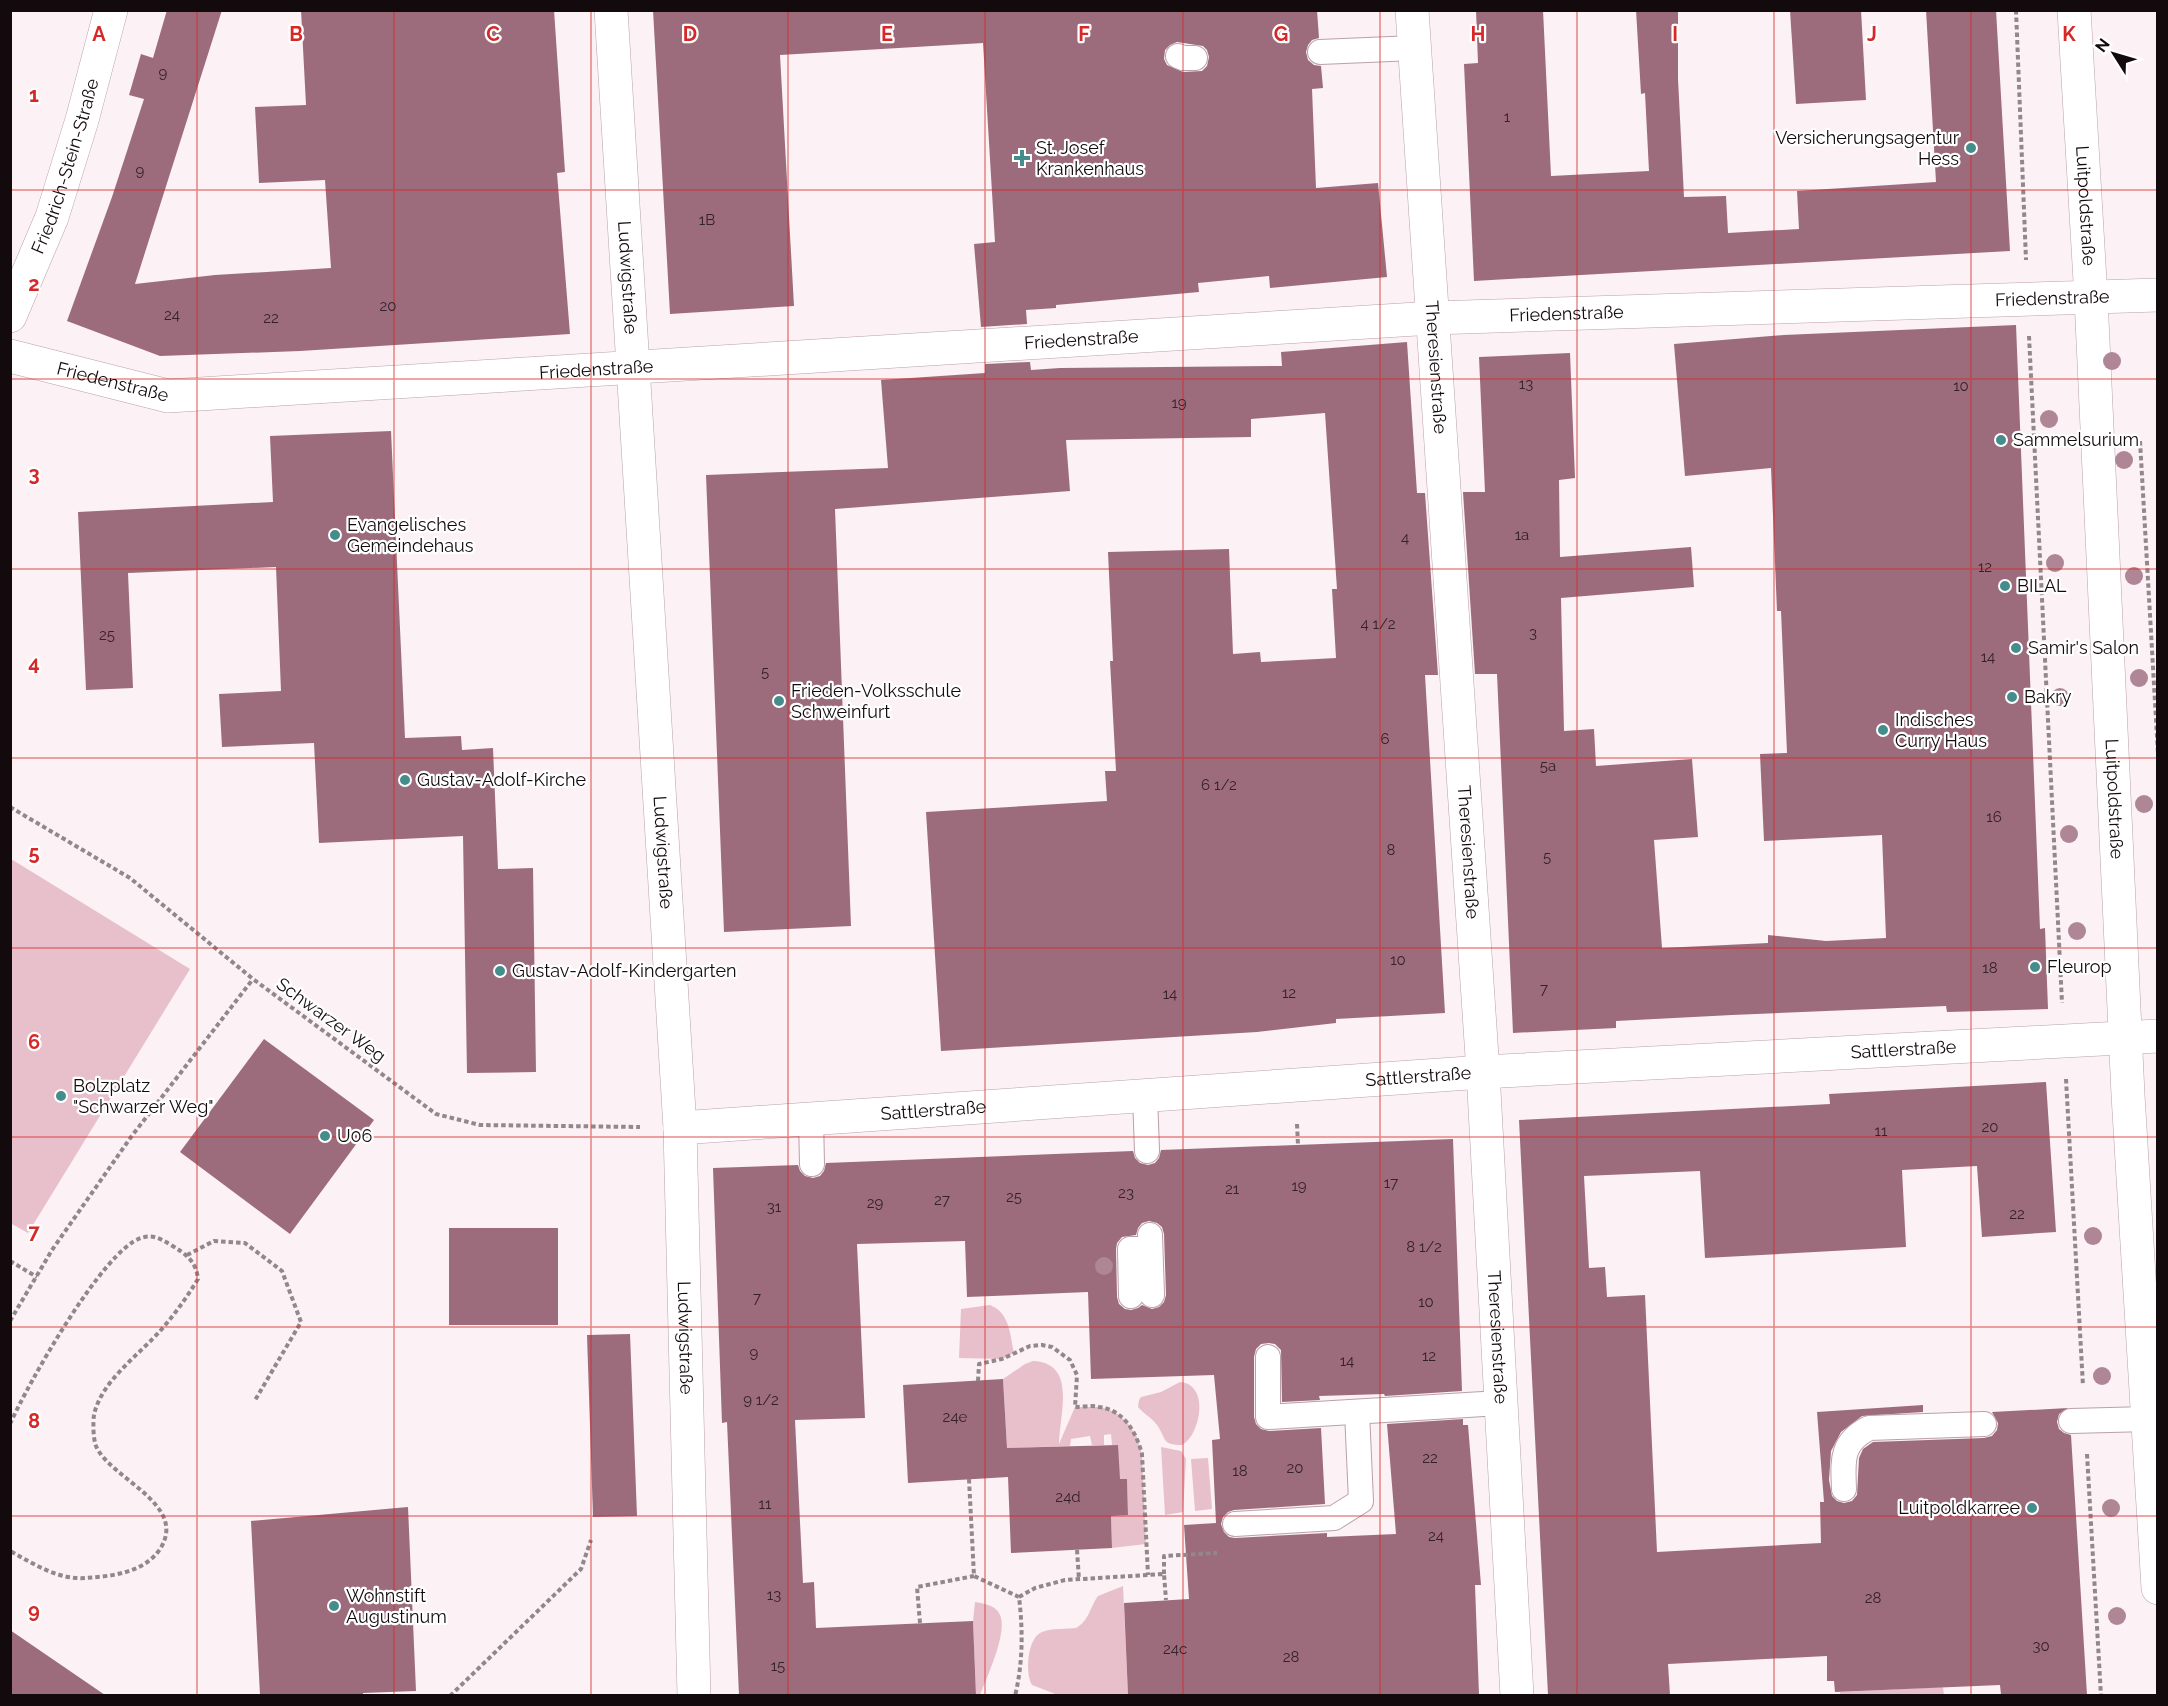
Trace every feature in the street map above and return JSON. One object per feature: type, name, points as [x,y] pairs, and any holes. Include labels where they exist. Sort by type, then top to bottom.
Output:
[{"type":"street","name":"Friedrich-Stein-Straße","points":[[10,316],[52,217],[82,120],[111,10]]},
{"type":"street","name":"Ludwigstraße","points":[[611,10],[680,1128],[694,1695]]},
{"type":"street","name":"Theresienstraße","points":[[1412,10],[1483,1072],[1517,1695]]},
{"type":"street","name":"Luitpoldstraße","points":[[2074,10],[2091,298],[2142,1037],[2148,1419],[2157,1588]]},
{"type":"street","name":"Friedenstraße","points":[[10,356],[168,396],[1433,318],[2157,295]]},
{"type":"street","name":"Sattlerstraße","points":[[680,1128],[1483,1072],[2142,1037]]},
{"type":"lane","points":[[1320,52],[1414,48]]},
{"type":"lane","points":[[1144,1095],[1147,1151]]},
{"type":"lane","points":[[811,1118],[812,1164]]},
{"type":"lane","points":[[1141,1296],[1130,1250],[1150,1241]]},
{"type":"lane","points":[[1268,1357],[1268,1417],[1500,1403]]},
{"type":"lane","points":[[1235,1524],[1334,1518],[1361,1501],[1357,1412]]},
{"type":"lane","points":[[2078,1421],[2148,1419]]},
{"type":"lane","points":[[1844,1489],[1845,1451],[1855,1437],[1869,1428],[1984,1424]]},
{"type":"path","points":[[2016,10],[2064,1041],[2078,1421],[2101,1695]]},
{"type":"path","points":[[2139,437],[2157,754]]},
{"type":"path","name":"Schwarzer Weg","points":[[10,807],[130,878],[253,979],[436,1114],[480,1125],[680,1128]]},
{"type":"path","points":[[10,1322],[52,1250],[131,1137],[253,979]]},
{"type":"path","points":[[10,1424],[54,1341],[124,1248],[141,1238],[155,1236],[187,1255],[197,1268],[198,1279],[180,1308],[115,1376],[106,1388],[94,1414],[93,1428],[96,1447],[161,1512],[165,1522],[161,1547],[153,1559],[136,1569],[112,1575],[83,1578],[62,1575],[40,1568],[10,1551]]},
{"type":"path","points":[[187,1255],[214,1241],[245,1243],[282,1271],[301,1323],[254,1402]]},
{"type":"path","points":[[10,1261],[37,1277]]},
{"type":"path","points":[[978,1381],[979,1364],[1002,1359],[1030,1346],[1052,1347],[1070,1360],[1077,1375],[1075,1407],[1100,1407],[1115,1412],[1127,1422],[1137,1437],[1142,1454],[1148,1575]]},
{"type":"path","points":[[969,1479],[974,1576]]},
{"type":"path","points":[[450,1695],[581,1569],[591,1540]]},
{"type":"path","points":[[1077,1550],[1079,1580]]},
{"type":"path","points":[[1166,1600],[1164,1556],[1218,1553]]},
{"type":"path","points":[[1018,1598],[1050,1583],[1164,1574]]},
{"type":"path","points":[[920,1623],[917,1587],[974,1576],[1018,1598]]},
{"type":"path","points":[[1016,1695],[1021,1655],[1021,1617],[1018,1598]]},
{"type":"shaded area","name":"Bolzplatz \"Schwarzer Weg\"","points":[[11,859],[190,969],[28,1233],[10,1223]]},
{"type":"shaded area","points":[[990,1305],[1002,1313],[1005,1319],[1014,1353],[1002,1359],[959,1358],[961,1309]]},
{"type":"shaded area","points":[[1033,1361],[1047,1364],[1056,1371],[1061,1380],[1063,1406],[1059,1444],[1075,1407],[1101,1407],[1115,1412],[1127,1422],[1137,1437],[1142,1454],[1146,1544],[1112,1548],[1111,1516],[1128,1515],[1127,1479],[1114,1479],[1118,1445],[1112,1445],[1111,1434],[1104,1435],[1104,1445],[1092,1445],[1090,1436],[1071,1439],[1070,1446],[1007,1448],[1003,1379]]},
{"type":"shaded area","points":[[1180,1382],[1196,1391],[1199,1410],[1198,1421],[1189,1440],[1182,1445],[1175,1445],[1165,1440],[1155,1423],[1138,1407],[1141,1397],[1161,1392]]},
{"type":"shaded area","points":[[1161,1447],[1181,1451],[1186,1459],[1183,1512],[1165,1515]]},
{"type":"shaded area","points":[[1208,1458],[1212,1509],[1195,1511],[1191,1459]]},
{"type":"shaded area","points":[[1123,1586],[1128,1695],[1058,1695],[1032,1685],[1028,1665],[1030,1648],[1037,1636],[1050,1630],[1076,1628],[1087,1618],[1098,1596]]},
{"type":"shaded area","points":[[975,1602],[997,1610],[1002,1626],[995,1657],[980,1695],[976,1695],[973,1621]]},
{"type":"shaded area","points":[[1943,1687],[1944,1695],[1840,1696],[1840,1692]]},
{"type":"building","points":[[167,10],[222,10],[135,284],[215,275],[331,268],[325,180],[259,183],[255,107],[306,105],[301,10],[554,10],[565,172],[557,173],[570,334],[300,351],[160,356],[67,321],[112,197],[144,99],[129,95],[141,54],[153,58]]},
{"type":"building","name":"St. Josef Krankenhaus","points":[[653,10],[1317,10],[1319,38],[1312,40],[1306,52],[1308,60],[1314,65],[1321,66],[1323,88],[1312,89],[1316,188],[1378,183],[1387,277],[1270,288],[1269,276],[1198,283],[1199,292],[1056,305],[1056,308],[1026,310],[1027,324],[981,327],[974,244],[995,242],[983,43],[780,55],[794,306],[670,314]],"holes":[[[1177,42],[1203,46],[1209,57],[1207,66],[1202,71],[1183,72],[1167,65],[1164,59],[1165,50]]]},
{"type":"building","points":[[1476,10],[1543,10],[1551,176],[1649,171],[1645,93],[1641,94],[1636,10],[1678,10],[1678,79],[1684,197],[1726,196],[1728,233],[1799,229],[1797,191],[1936,182],[1926,10],[1996,10],[2010,251],[1474,281],[1464,64],[1478,63]]},
{"type":"building","points":[[1790,10],[1861,10],[1866,100],[1796,104]]},
{"type":"building","points":[[2016,325],[2040,929],[2045,928],[2048,1009],[1947,1012],[1946,1006],[1732,1015],[1616,1021],[1616,1028],[1513,1033],[1497,674],[1475,674],[1463,492],[1485,492],[1479,357],[1570,353],[1575,478],[1559,480],[1560,557],[1691,547],[1694,587],[1561,598],[1564,731],[1594,729],[1596,766],[1692,759],[1698,837],[1654,840],[1662,948],[1768,943],[1768,935],[1826,941],[1886,938],[1882,835],[1764,841],[1760,754],[1787,753],[1781,611],[1777,611],[1771,468],[1685,476],[1674,344],[1784,335]]},
{"type":"building","points":[[1407,342],[1417,493],[1425,493],[1438,675],[1425,675],[1445,1013],[1336,1019],[1336,1023],[1257,1032],[941,1051],[926,812],[1107,801],[1105,771],[1116,771],[1110,661],[1113,661],[1108,552],[1229,549],[1233,654],[1260,652],[1261,662],[1336,658],[1332,589],[1337,589],[1325,413],[1251,419],[1251,437],[1066,440],[1070,491],[835,509],[851,926],[724,932],[706,475],[888,468],[881,380],[985,373],[985,364],[1030,362],[1031,370],[1282,366],[1281,352]]},
{"type":"building","points":[[391,431],[405,738],[461,736],[462,750],[493,748],[498,869],[533,868],[536,1072],[467,1073],[463,836],[319,843],[314,743],[222,747],[219,694],[281,691],[276,567],[128,573],[133,688],[86,690],[78,512],[273,502],[270,436]]},
{"type":"building","name":"U06","points":[[264,1039],[374,1120],[290,1234],[180,1152]]},
{"type":"building","points":[[2046,1082],[2056,1232],[1982,1237],[1977,1166],[1902,1170],[1906,1247],[1705,1258],[1700,1171],[1584,1176],[1589,1268],[1605,1267],[1607,1297],[1645,1295],[1657,1552],[1821,1543],[1820,1502],[1824,1502],[1817,1412],[1923,1405],[1923,1412],[1862,1416],[1841,1432],[1831,1451],[1829,1480],[1832,1496],[1844,1503],[1852,1501],[1857,1495],[1859,1458],[1863,1449],[1873,1442],[1984,1438],[1992,1436],[1997,1430],[1998,1423],[1992,1412],[2068,1408],[2059,1414],[2057,1422],[2059,1429],[2071,1435],[2087,1695],[2001,1695],[2000,1685],[1835,1692],[1834,1681],[1827,1681],[1827,1656],[1668,1664],[1670,1695],[1548,1695],[1519,1120],[1830,1104],[1829,1094]]},
{"type":"building","points":[[1453,1139],[1462,1391],[1385,1396],[1384,1394],[1319,1396],[1320,1400],[1282,1402],[1281,1350],[1275,1344],[1261,1344],[1256,1349],[1254,1357],[1256,1424],[1261,1429],[1269,1431],[1321,1428],[1325,1504],[1234,1510],[1223,1517],[1221,1524],[1229,1537],[1235,1538],[1327,1533],[1327,1537],[1396,1534],[1387,1424],[1463,1419],[1463,1425],[1468,1425],[1481,1585],[1475,1585],[1479,1695],[1128,1695],[1124,1603],[1189,1599],[1184,1525],[1216,1523],[1212,1440],[1220,1439],[1214,1375],[1091,1379],[1088,1292],[967,1297],[965,1241],[857,1244],[865,1418],[795,1420],[803,1583],[814,1582],[816,1628],[973,1621],[976,1695],[739,1695],[727,1422],[722,1423],[713,1168],[798,1165],[805,1176],[813,1178],[820,1176],[826,1163],[1133,1151],[1140,1163],[1148,1165],[1155,1163],[1161,1150]],"holes":[[[1149,1221],[1162,1227],[1164,1234],[1166,1295],[1164,1302],[1152,1309],[1142,1305],[1131,1310],[1125,1309],[1119,1304],[1117,1297],[1117,1243],[1122,1237],[1136,1235],[1142,1223]]]},
{"type":"building","points":[[449,1228],[558,1228],[558,1325],[449,1325]]},
{"type":"building","points":[[630,1334],[637,1516],[593,1517],[587,1335]]},
{"type":"building","points":[[1003,1379],[1007,1448],[1118,1445],[1120,1479],[1127,1479],[1128,1515],[1111,1516],[1112,1548],[1011,1553],[1008,1477],[908,1483],[903,1385]]},
{"type":"building","name":"Wohnstift Augustinum","points":[[408,1507],[416,1691],[363,1693],[363,1695],[260,1695],[251,1521]]},
{"type":"building","points":[[10,1630],[105,1695],[10,1695]]},
{"type":"place","name":"Versicherungsagentur Hess","points":[[1971,148]]},
{"type":"place","name":"St. Josef Krankenhaus","points":[[1022,158]]},
{"type":"place","name":"Sammelsurium","points":[[2001,440]]},
{"type":"place","name":"Evangelisches Gemeindehaus","points":[[335,535]]},
{"type":"place","name":"BILAL","points":[[2005,586]]},
{"type":"place","name":"Samir's Salon","points":[[2016,648]]},
{"type":"place","name":"Bakry","points":[[2012,697]]},
{"type":"place","name":"Frieden-Volksschule Schweinfurt","points":[[779,701]]},
{"type":"place","name":"Indisches Curry Haus","points":[[1883,730]]},
{"type":"place","name":"Gustav-Adolf-Kirche","points":[[405,780]]},
{"type":"place","name":"Fleurop","points":[[2035,967]]},
{"type":"place","name":"Gustav-Adolf-Kindergarten","points":[[500,971]]},
{"type":"place","name":"Bolzplatz \"Schwarzer Weg\"","points":[[61,1096]]},
{"type":"place","name":"U06","points":[[325,1136]]},
{"type":"place","name":"Luitpoldkarree","points":[[2032,1508]]},
{"type":"place","name":"Wohnstift Augustinum","points":[[334,1606]]}]
